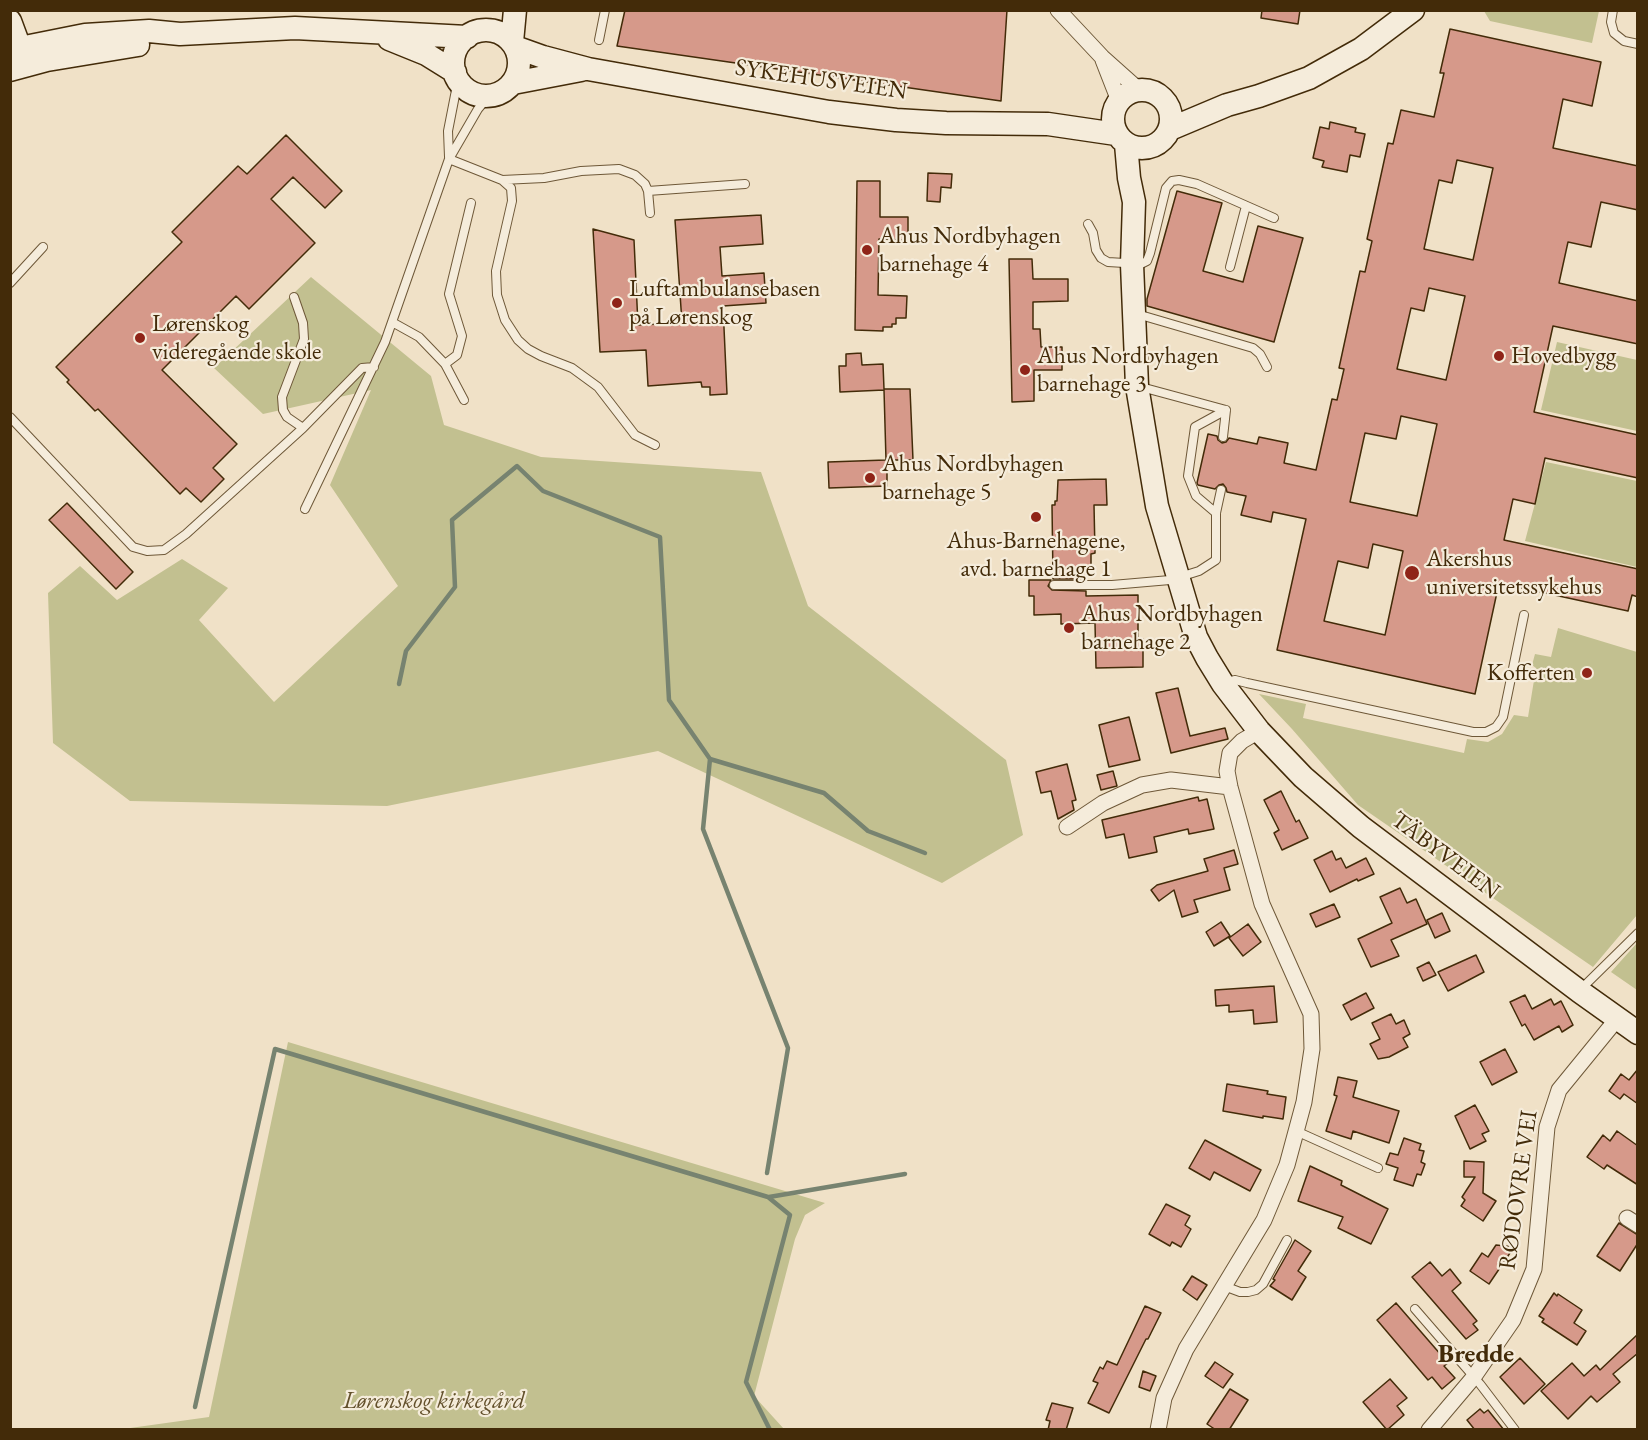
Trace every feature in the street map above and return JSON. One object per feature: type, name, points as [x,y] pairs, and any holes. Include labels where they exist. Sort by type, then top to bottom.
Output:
[{"type":"main road","points":[[375,34],[472,34],[493,31],[507,37],[513,44],[519,61],[517,76],[513,83],[502,92],[489,96],[475,94],[462,86],[453,64],[457,49],[472,34],[493,10]]},
{"type":"main road","points":[[513,44],[515,10]]},
{"type":"main road","points":[[1170,129],[1227,105],[1290,86],[1335,65],[1381,36],[1413,10]]},
{"type":"main road","points":[[10,21],[14,60],[87,53],[150,43],[180,34],[295,28],[354,30],[375,34],[414,48],[456,76]]},
{"type":"main road","name":"SYKEHUSVEIEN","points":[[513,44],[543,57],[588,69],[787,105],[946,123],[1048,124],[1121,139]]},
{"type":"main road","name":"SYKEHUSVEIEN","points":[[513,83],[588,69]]},
{"type":"main road","points":[[1121,139],[1138,149],[1150,148],[1162,141],[1170,129],[1171,116],[1166,103],[1152,91],[1139,90],[1131,92],[1117,104],[1112,121],[1121,139],[1134,202]]},
{"type":"main road","points":[[1166,103],[1227,105]]},
{"type":"main road","name":"SYKEHUSVEIEN","points":[[1048,124],[1117,104]]},
{"type":"main road","points":[[1134,202],[1150,148]]},
{"type":"main road","name":"TÄBYVEIEN","points":[[1134,202],[1132,264],[1137,386],[1157,506],[1196,637],[1223,684],[1259,731],[1303,777],[1361,827],[1638,1033]]},
{"type":"street","points":[[1058,10],[1102,57],[1139,90]]},
{"type":"street","points":[[1102,57],[1117,104]]},
{"type":"street","points":[[1158,1430],[1164,1398],[1186,1348],[1264,1220],[1287,1166],[1304,1102],[1312,1049],[1311,1014],[1262,904],[1227,771],[1230,753],[1242,741],[1259,731]]},
{"type":"street","points":[[1067,827],[1103,803],[1142,785],[1171,780],[1230,787]]},
{"type":"street","name":"RØDOVRE VEI","points":[[1429,1430],[1473,1378],[1513,1320],[1534,1269],[1546,1127],[1559,1090],[1617,1019]]},
{"type":"lane","points":[[599,40],[605,10]]},
{"type":"lane","points":[[1613,10],[1611,22],[1614,33],[1624,41],[1638,44]]},
{"type":"lane","points":[[449,159],[448,130],[456,76]]},
{"type":"lane","points":[[305,509],[374,367],[449,159],[478,109],[489,96]]},
{"type":"lane","points":[[449,159],[502,180],[511,188],[512,201],[496,271],[497,295],[505,320],[518,340],[541,356],[572,368],[598,387],[635,435],[655,445]]},
{"type":"lane","points":[[502,180],[544,178],[581,171],[618,169],[635,175],[645,184],[650,213]]},
{"type":"lane","points":[[1088,224],[1091,227],[1096,250],[1101,258],[1108,262],[1141,264],[1147,261],[1150,253],[1166,188],[1172,181],[1179,180],[1197,184],[1274,218]]},
{"type":"lane","points":[[648,191],[746,184]]},
{"type":"lane","points":[[446,364],[457,355],[462,336],[449,294],[471,203]]},
{"type":"lane","points":[[1230,267],[1246,206]]},
{"type":"lane","points":[[10,283],[43,247]]},
{"type":"lane","points":[[294,297],[303,323],[304,339],[282,397],[283,410],[287,417],[303,428]]},
{"type":"lane","points":[[1133,313],[1253,348],[1260,354],[1267,367]]},
{"type":"lane","points":[[392,321],[419,337],[446,364],[464,400]]},
{"type":"lane","points":[[10,417],[134,547],[147,551],[164,550],[186,534],[303,428],[362,368],[374,367]]},
{"type":"lane","points":[[1137,386],[1226,410]]},
{"type":"lane","points":[[1223,437],[1226,410]]},
{"type":"lane","points":[[1216,513],[1196,496],[1188,476],[1196,427],[1226,410]]},
{"type":"lane","points":[[1054,585],[1112,585],[1170,580],[1199,571],[1216,560],[1216,513],[1221,490]]},
{"type":"lane","points":[[1223,684],[1235,680],[1473,732],[1486,732],[1496,727],[1503,717],[1524,615]]},
{"type":"lane","points":[[1579,991],[1638,933]]},
{"type":"lane","points":[[1296,1131],[1378,1168]]},
{"type":"lane","points":[[1224,1286],[1240,1292],[1256,1290],[1263,1284],[1287,1240]]},
{"type":"lane","points":[[1415,1309],[1515,1430]]},
{"type":"green space","points":[[1484,11],[1599,11],[1592,43],[1490,21]]},
{"type":"green space","points":[[311,277],[431,376],[444,425],[541,457],[761,472],[808,606],[1006,760],[1023,835],[942,883],[658,751],[387,806],[130,801],[53,743],[48,593],[80,566],[117,600],[182,559],[228,588],[199,620],[274,702],[398,586],[330,485],[371,390],[263,414],[214,368]]},
{"type":"green space","points":[[1557,342],[1637,360],[1637,431],[1541,410]]},
{"type":"green space","points":[[1546,462],[1637,481],[1637,567],[1525,541]]},
{"type":"green space","points":[[1558,628],[1637,652],[1637,915],[1593,967],[1358,805],[1259,694],[1306,704],[1303,718],[1464,753],[1467,739],[1488,742],[1502,734],[1514,715],[1528,717],[1536,668],[1532,665],[1535,654],[1551,657]]},
{"type":"green space","points":[[1637,943],[1637,990],[1611,972]]},
{"type":"green space","name":"Lørenskog kirkegård","points":[[288,1042],[825,1203],[805,1215],[795,1239],[754,1396],[784,1429],[123,1429],[209,1417]]},
{"type":"building","points":[[625,10],[1007,10],[1001,101],[617,46]]},
{"type":"building","points":[[1262,10],[1300,10],[1298,24],[1261,18]]},
{"type":"building","name":"Hovedbygg","points":[[1450,29],[1601,62],[1592,106],[1563,99],[1553,148],[1638,166],[1638,210],[1601,202],[1591,247],[1568,242],[1559,283],[1638,301],[1638,344],[1553,326],[1534,412],[1638,435],[1638,478],[1545,458],[1535,504],[1513,499],[1504,540],[1638,569],[1638,597],[1632,595],[1628,611],[1499,583],[1475,694],[1277,650],[1306,519],[1273,512],[1271,522],[1241,515],[1246,496],[1227,492],[1223,484],[1215,489],[1197,483],[1208,434],[1217,436],[1222,443],[1229,438],[1257,444],[1259,437],[1288,443],[1284,463],[1316,470],[1332,399],[1337,400],[1344,369],[1339,368],[1360,271],[1365,272],[1372,241],[1367,239],[1388,143],[1393,144],[1401,110],[1434,117],[1444,73],[1440,73]],"holes":[[[1457,160],[1493,168],[1473,260],[1424,249],[1439,180],[1452,183]],[[1429,288],[1465,296],[1446,380],[1397,369],[1411,308],[1424,311]],[[1401,416],[1437,424],[1417,516],[1350,502],[1365,433],[1396,439]],[[1373,544],[1403,551],[1385,635],[1324,621],[1338,561],[1368,568]]]},
{"type":"building","points":[[1330,122],[1356,128],[1355,132],[1365,134],[1360,157],[1350,155],[1347,172],[1322,167],[1324,161],[1313,158],[1320,127],[1329,129]]},
{"type":"building","name":"Lørenskog videregående skole","points":[[286,135],[342,191],[325,208],[293,177],[271,199],[315,243],[249,309],[236,296],[162,370],[237,444],[213,468],[224,479],[201,502],[186,488],[180,494],[98,409],[95,411],[56,367],[182,242],[172,232],[238,166],[247,174]]},
{"type":"building","points":[[928,173],[952,174],[951,188],[941,187],[940,202],[927,201]]},
{"type":"building","points":[[857,181],[880,181],[880,217],[908,217],[908,240],[879,239],[878,295],[907,296],[906,318],[896,318],[896,324],[892,324],[892,327],[883,327],[883,331],[855,330]]},
{"type":"building","points":[[1177,191],[1222,203],[1203,271],[1243,282],[1258,226],[1303,238],[1274,342],[1147,306]]},
{"type":"building","points":[[761,215],[763,244],[720,247],[722,276],[764,273],[766,303],[723,306],[727,394],[710,395],[710,387],[702,387],[701,382],[648,386],[646,350],[600,352],[593,229],[634,240],[638,325],[682,323],[675,220]]},
{"type":"building","points":[[1009,259],[1032,259],[1033,279],[1068,279],[1068,301],[1033,302],[1033,329],[1040,329],[1041,347],[1062,347],[1062,370],[1034,370],[1034,401],[1012,402]]},
{"type":"building","points":[[861,353],[862,365],[883,364],[884,389],[910,389],[913,460],[887,460],[887,486],[829,488],[828,462],[886,460],[884,390],[840,392],[839,366],[846,366],[846,354]]},
{"type":"building","points":[[1106,479],[1107,505],[1094,505],[1095,553],[1091,554],[1091,569],[1086,569],[1086,579],[1053,579],[1052,505],[1055,505],[1057,501],[1058,480]]},
{"type":"building","points":[[67,503],[133,572],[116,589],[49,520]]},
{"type":"building","points":[[1029,580],[1051,580],[1048,586],[1052,590],[1086,591],[1086,596],[1138,595],[1138,640],[1143,639],[1143,667],[1096,668],[1095,623],[1061,624],[1061,614],[1034,615],[1034,596],[1029,596]]},
{"type":"building","points":[[1178,688],[1190,736],[1225,728],[1228,739],[1171,753],[1156,693]]},
{"type":"building","points":[[1129,717],[1140,760],[1109,767],[1099,725]]},
{"type":"building","points":[[1067,764],[1076,800],[1072,801],[1074,810],[1058,819],[1051,791],[1041,793],[1036,772]]},
{"type":"building","points":[[1113,771],[1117,786],[1101,790],[1097,775]]},
{"type":"building","points":[[1281,791],[1296,822],[1299,820],[1308,838],[1282,850],[1274,833],[1279,830],[1264,800]]},
{"type":"building","points":[[1198,797],[1199,801],[1207,799],[1214,829],[1189,834],[1188,829],[1154,837],[1157,852],[1129,858],[1124,834],[1106,838],[1102,820]]},
{"type":"building","points":[[1234,850],[1238,864],[1224,868],[1230,890],[1194,900],[1198,912],[1182,917],[1174,890],[1159,901],[1151,890],[1157,885],[1208,871],[1204,859]]},
{"type":"building","points":[[1332,851],[1336,860],[1341,858],[1346,868],[1366,858],[1374,874],[1358,881],[1357,879],[1330,892],[1314,860]]},
{"type":"building","points":[[1400,888],[1407,903],[1416,899],[1427,924],[1391,940],[1399,956],[1371,967],[1358,939],[1392,923],[1380,897]]},
{"type":"building","points":[[1334,904],[1340,917],[1316,927],[1310,914]]},
{"type":"building","points":[[1442,913],[1450,931],[1435,938],[1427,920]]},
{"type":"building","points":[[1221,922],[1230,936],[1214,946],[1206,932]]},
{"type":"building","points":[[1248,924],[1261,942],[1243,956],[1229,938]]},
{"type":"building","points":[[1476,955],[1484,972],[1448,991],[1438,972]]},
{"type":"building","points":[[1429,962],[1436,975],[1423,981],[1417,968]]},
{"type":"building","points":[[1274,986],[1277,1022],[1254,1024],[1253,1010],[1229,1012],[1229,1005],[1216,1006],[1215,990]]},
{"type":"building","points":[[1366,993],[1374,1008],[1351,1020],[1343,1005]]},
{"type":"building","points":[[1525,995],[1532,1009],[1551,999],[1554,1005],[1561,1001],[1573,1025],[1562,1032],[1559,1026],[1534,1040],[1525,1024],[1522,1026],[1510,1002]]},
{"type":"building","points":[[1391,1014],[1396,1024],[1404,1020],[1410,1034],[1403,1038],[1408,1047],[1389,1057],[1378,1059],[1370,1044],[1380,1039],[1372,1023]]},
{"type":"building","points":[[1505,1049],[1517,1072],[1492,1085],[1480,1062]]},
{"type":"building","points":[[1638,1069],[1638,1104],[1624,1094],[1620,1099],[1609,1091],[1621,1074],[1629,1080]]},
{"type":"building","points":[[1338,1077],[1357,1081],[1353,1097],[1399,1111],[1389,1143],[1353,1131],[1351,1139],[1326,1131],[1337,1096],[1334,1095]]},
{"type":"building","points":[[1227,1084],[1268,1091],[1267,1094],[1286,1097],[1283,1119],[1223,1111]]},
{"type":"building","points":[[1475,1105],[1489,1131],[1482,1134],[1486,1141],[1470,1149],[1455,1116]]},
{"type":"building","points":[[1617,1131],[1638,1146],[1638,1185],[1607,1165],[1604,1169],[1587,1157],[1603,1135],[1610,1141]]},
{"type":"building","points":[[1404,1138],[1421,1144],[1419,1150],[1424,1151],[1421,1162],[1425,1164],[1421,1175],[1417,1174],[1413,1186],[1394,1180],[1398,1168],[1386,1164],[1390,1153],[1398,1155]]},
{"type":"building","points":[[1205,1140],[1261,1170],[1250,1191],[1214,1172],[1210,1180],[1189,1168]]},
{"type":"building","points":[[1464,1161],[1484,1162],[1483,1193],[1496,1201],[1483,1221],[1461,1206],[1465,1200],[1462,1197],[1475,1177],[1464,1177]]},
{"type":"building","points":[[1310,1166],[1342,1181],[1341,1185],[1388,1209],[1371,1244],[1338,1228],[1343,1217],[1298,1201]]},
{"type":"building","points":[[1166,1204],[1190,1216],[1185,1225],[1191,1229],[1181,1247],[1172,1242],[1170,1246],[1149,1234]]},
{"type":"building","points":[[1619,1223],[1638,1235],[1638,1243],[1620,1271],[1597,1256]]},
{"type":"building","points":[[1295,1240],[1311,1251],[1298,1271],[1306,1277],[1292,1300],[1270,1286]]},
{"type":"building","points":[[1496,1245],[1514,1247],[1489,1284],[1470,1271],[1482,1253],[1488,1257]]},
{"type":"building","points":[[1430,1262],[1442,1276],[1450,1269],[1461,1283],[1452,1291],[1477,1321],[1473,1324],[1478,1330],[1466,1339],[1412,1277]]},
{"type":"building","points":[[1192,1276],[1207,1285],[1197,1300],[1183,1290]]},
{"type":"building","points":[[1554,1293],[1582,1310],[1574,1323],[1586,1331],[1577,1345],[1542,1322],[1544,1319],[1539,1316]]},
{"type":"building","points":[[1396,1303],[1448,1363],[1444,1366],[1455,1378],[1442,1389],[1432,1377],[1428,1380],[1377,1320]]},
{"type":"building","points":[[1145,1306],[1161,1313],[1109,1413],[1088,1403],[1098,1383],[1093,1381],[1100,1367],[1103,1369],[1107,1361],[1117,1365]]},
{"type":"building","points":[[1638,1334],[1638,1353],[1613,1374],[1620,1382],[1597,1402],[1591,1396],[1568,1419],[1541,1391],[1572,1363],[1584,1376],[1596,1365],[1600,1370]]},
{"type":"building","points":[[1520,1358],[1545,1384],[1524,1404],[1500,1377]]},
{"type":"building","points":[[1215,1362],[1233,1374],[1223,1388],[1205,1376]]},
{"type":"building","points":[[1143,1371],[1156,1376],[1150,1391],[1139,1387]]},
{"type":"building","points":[[1390,1379],[1407,1398],[1397,1406],[1404,1415],[1387,1430],[1363,1402]]},
{"type":"building","points":[[1230,1389],[1248,1400],[1229,1430],[1216,1430],[1207,1424]]},
{"type":"building","points":[[1052,1403],[1073,1408],[1066,1430],[1048,1430],[1050,1421],[1046,1420]]},
{"type":"building","points":[[1480,1409],[1484,1413],[1488,1410],[1504,1430],[1475,1430],[1467,1420]]},
{"type":"waterway","points":[[399,684],[406,651],[455,587],[452,520],[517,466],[543,491],[660,537],[669,700],[710,759],[703,829],[788,1048],[767,1173]]},
{"type":"waterway","points":[[710,759],[824,793],[868,831],[925,853]]},
{"type":"waterway","points":[[195,1407],[275,1049],[768,1197],[790,1215],[746,1382],[770,1430]]},
{"type":"waterway","points":[[769,1197],[905,1174]]},
{"type":"place","name":"Ahus Nordbyhagen barnehage 4","points":[[867,250]]},
{"type":"place","name":"Luftambulansebasen på Lørenskog","points":[[617,303]]},
{"type":"place","name":"Lørenskog videregående skole","points":[[140,338]]},
{"type":"place","name":"Hovedbygg","points":[[1499,356]]},
{"type":"place","name":"Ahus Nordbyhagen barnehage 3","points":[[1025,370]]},
{"type":"place","name":"Ahus Nordbyhagen barnehage 5","points":[[870,478]]},
{"type":"place","name":"Ahus-Barnehagene, avd. barnehage 1","points":[[1036,517]]},
{"type":"place","name":"Akershus universitetssykehus","points":[[1412,573]]},
{"type":"place","name":"Ahus Nordbyhagen barnehage 2","points":[[1069,628]]},
{"type":"place","name":"Kofferten","points":[[1587,673]]},
{"type":"district","name":"Bredde","points":[[1476,1355]]}]
